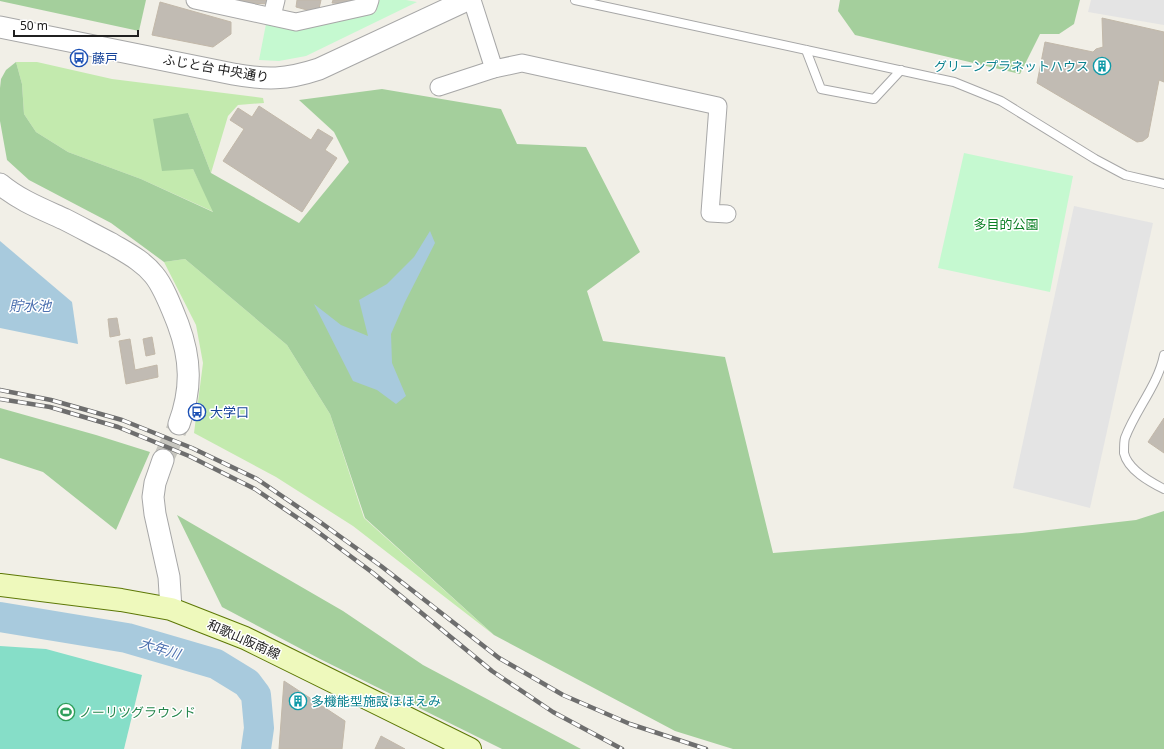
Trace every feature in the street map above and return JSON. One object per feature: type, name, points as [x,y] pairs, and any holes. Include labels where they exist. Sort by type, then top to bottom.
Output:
[{"type":"main road","name":"和歌山阪南線","points":[[0,585],[121,600],[171,609],[246,638],[470,749]]},
{"type":"street","points":[[195,0],[274,8],[296,22],[368,6],[370,0]]},
{"type":"street","name":"ふじと台 中央通り","points":[[0,27],[233,74],[257,78],[281,79],[300,76],[319,69],[467,0]]},
{"type":"street","points":[[472,0],[494,69]]},
{"type":"street","points":[[439,87],[494,69],[522,63],[718,106],[710,213],[727,214]]},
{"type":"street","points":[[0,184],[9,192],[33,205],[86,230],[133,256],[154,275],[165,294],[185,343],[188,381],[184,410],[178,424]]},
{"type":"street","points":[[163,460],[155,483],[153,497],[155,514],[169,577],[171,609]]},
{"type":"lane","points":[[575,0],[954,82],[977,90],[1001,102],[1125,175],[1164,184]]},
{"type":"lane","points":[[806,50],[821,89],[874,99],[901,70]]},
{"type":"lane","points":[[1164,355],[1152,386],[1124,439],[1124,453],[1130,465],[1141,475],[1164,490]]},
{"type":"green space","points":[[0,0],[146,0],[139,31]]},
{"type":"green space","points":[[379,0],[406,0],[417,2],[306,56],[279,61],[259,60],[266,24],[294,29],[376,12]]},
{"type":"green space","points":[[840,0],[1080,0],[1074,24],[1059,34],[1040,34],[1020,74],[855,35],[838,11]]},
{"type":"green space","points":[[16,62],[37,62],[112,79],[263,98],[264,103],[238,105],[228,116],[211,173],[188,113],[193,169],[214,212],[141,179],[68,152],[36,132],[24,114],[22,84]]},
{"type":"green space","points":[[16,62],[22,84],[24,114],[36,132],[68,152],[141,179],[213,212],[193,169],[162,171],[153,119],[188,113],[211,173],[299,223],[349,162],[334,132],[299,100],[382,89],[501,109],[517,144],[586,147],[640,252],[587,291],[603,341],[725,357],[773,553],[1022,533],[1136,520],[1164,511],[1164,749],[733,749],[675,731],[494,635],[365,518],[330,414],[287,345],[185,259],[164,262],[111,223],[29,180],[7,160],[0,121],[0,88],[1,79],[6,70]]},
{"type":"green space","name":"多目的公園","points":[[964,153],[1073,176],[1050,292],[938,268]]},
{"type":"green space","points":[[185,259],[287,345],[330,414],[364,518],[494,635],[353,526],[276,477],[194,433],[203,363],[196,325],[164,262]]},
{"type":"green space","points":[[0,408],[150,452],[116,530],[43,472],[0,458]]},
{"type":"green space","points":[[177,515],[343,611],[423,665],[581,749],[502,749],[320,659],[222,607]]},
{"type":"green space","name":"ノーリツグラウンド","points":[[0,646],[46,649],[142,675],[124,749],[0,749]]},
{"type":"shaded area","points":[[1091,0],[1164,0],[1164,25],[1088,12]]},
{"type":"shaded area","points":[[1074,206],[1153,223],[1090,508],[1013,488]]},
{"type":"water","points":[[430,231],[435,243],[405,302],[391,334],[392,363],[406,396],[396,404],[377,390],[353,381],[314,304],[341,325],[368,336],[359,300],[387,284],[414,257]]},
{"type":"water","name":"貯水池","points":[[0,241],[72,302],[78,344],[0,328]]},
{"type":"building","points":[[236,0],[268,0],[268,4],[235,2]]},
{"type":"building","points":[[297,0],[321,0],[318,13],[296,7]]},
{"type":"building","points":[[333,0],[360,0],[359,4],[332,3]]},
{"type":"building","points":[[160,2],[231,22],[231,34],[213,47],[152,35]]},
{"type":"building","name":"グリーンプラネットハウス","points":[[1102,18],[1164,32],[1164,82],[1159,80],[1148,137],[1143,141],[1137,142],[1037,83],[1045,42],[1093,52],[1096,49],[1103,47]]},
{"type":"building","points":[[259,106],[311,140],[318,129],[333,138],[325,150],[337,158],[302,212],[223,161],[244,129],[230,120],[238,108],[252,117]]},
{"type":"building","points":[[117,318],[120,335],[110,337],[108,319]]},
{"type":"building","points":[[152,337],[155,354],[146,356],[143,339]]},
{"type":"building","points":[[130,339],[135,370],[157,365],[158,377],[126,384],[119,341]]},
{"type":"building","points":[[1164,418],[1164,453],[1148,442]]},
{"type":"building","name":"多機能型施設ほほえみ","points":[[284,681],[345,721],[342,749],[279,749]]},
{"type":"building","points":[[381,736],[405,749],[375,749]]},
{"type":"waterway","name":"大年川","points":[[0,617],[127,638],[216,664],[247,683],[256,695],[259,728],[256,749]]},
{"type":"tunnel","points":[[163,460],[179,424]]},
{"type":"railway","points":[[0,390],[51,400],[122,420],[192,448],[257,479],[381,566],[499,658],[563,695],[630,724],[706,749]]},
{"type":"railway","points":[[0,399],[50,407],[118,427],[189,456],[255,489],[314,529],[373,573],[492,671],[553,712],[622,749]]},
{"type":"place","name":"藤戸","points":[[79,58]]},
{"type":"place","name":"グリーンプラネットハウス","points":[[1102,66]]},
{"type":"place","name":"大学口","points":[[197,412]]},
{"type":"place","name":"多機能型施設ほほえみ","points":[[298,701]]},
{"type":"place","name":"ノーリツグラウンド","points":[[66,712]]}]
